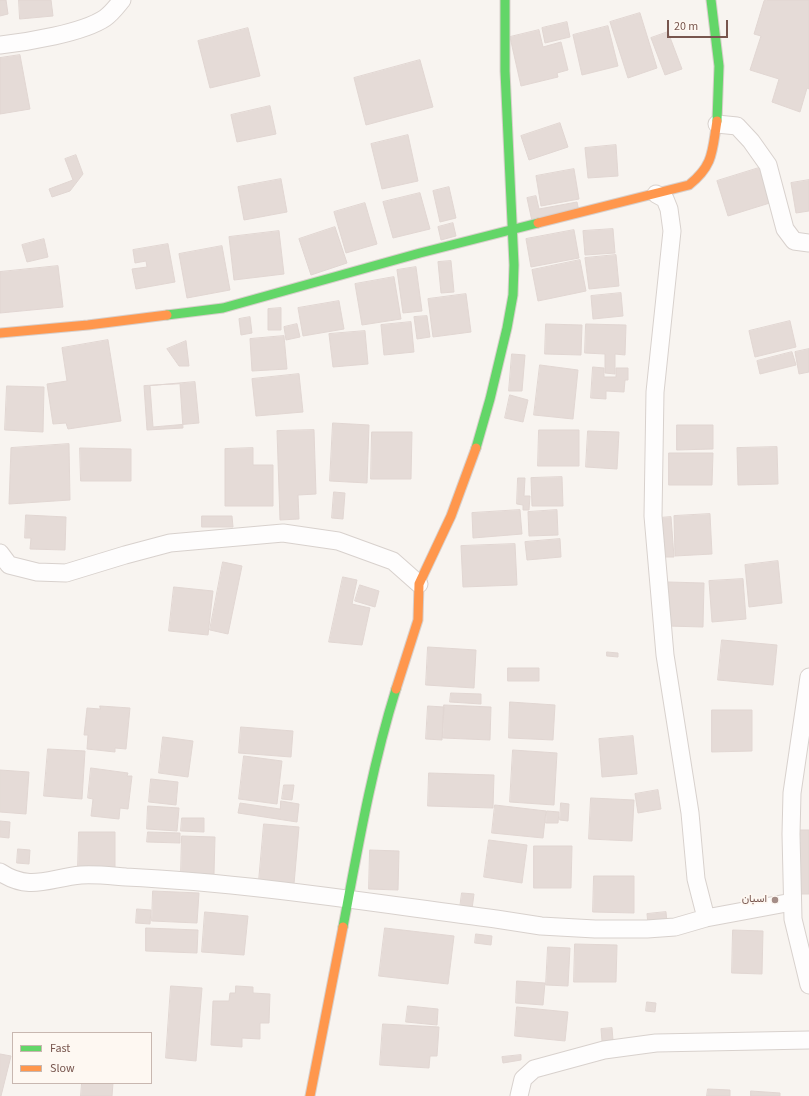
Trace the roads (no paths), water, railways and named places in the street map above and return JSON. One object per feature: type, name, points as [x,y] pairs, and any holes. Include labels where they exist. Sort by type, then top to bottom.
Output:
[{"type":"street","points":[[0,45],[46,37],[92,25],[104,18],[122,0]]},
{"type":"street","points":[[310,1096],[369,794],[385,724],[418,620],[419,584],[451,516],[478,442],[508,328],[513,295],[514,265],[505,71],[505,0]]},
{"type":"street","points":[[0,333],[74,326],[223,308],[294,290],[351,272],[689,185],[700,178],[710,159],[717,124],[720,63],[711,0]]},
{"type":"street","points":[[717,124],[737,126],[751,141],[768,165],[785,228],[794,241],[809,243]]},
{"type":"street","points":[[656,194],[665,199],[669,209],[672,231],[655,392],[653,516],[665,655],[690,813],[696,879],[706,918]]},
{"type":"street","points":[[0,553],[9,565],[36,572],[66,573],[124,555],[170,543],[283,533],[338,540],[393,561],[419,584]]},
{"type":"street","points":[[809,677],[792,792],[791,834],[793,919],[809,985]]},
{"type":"street","points":[[0,872],[19,882],[30,884],[82,875],[172,879],[348,900],[541,926],[595,929],[675,927],[706,918],[792,902]]},
{"type":"street","points":[[519,1096],[523,1079],[534,1069],[604,1050],[656,1043],[809,1040]]},
{"type":"place","name":"اسبان","points":[[775,900]]}]
